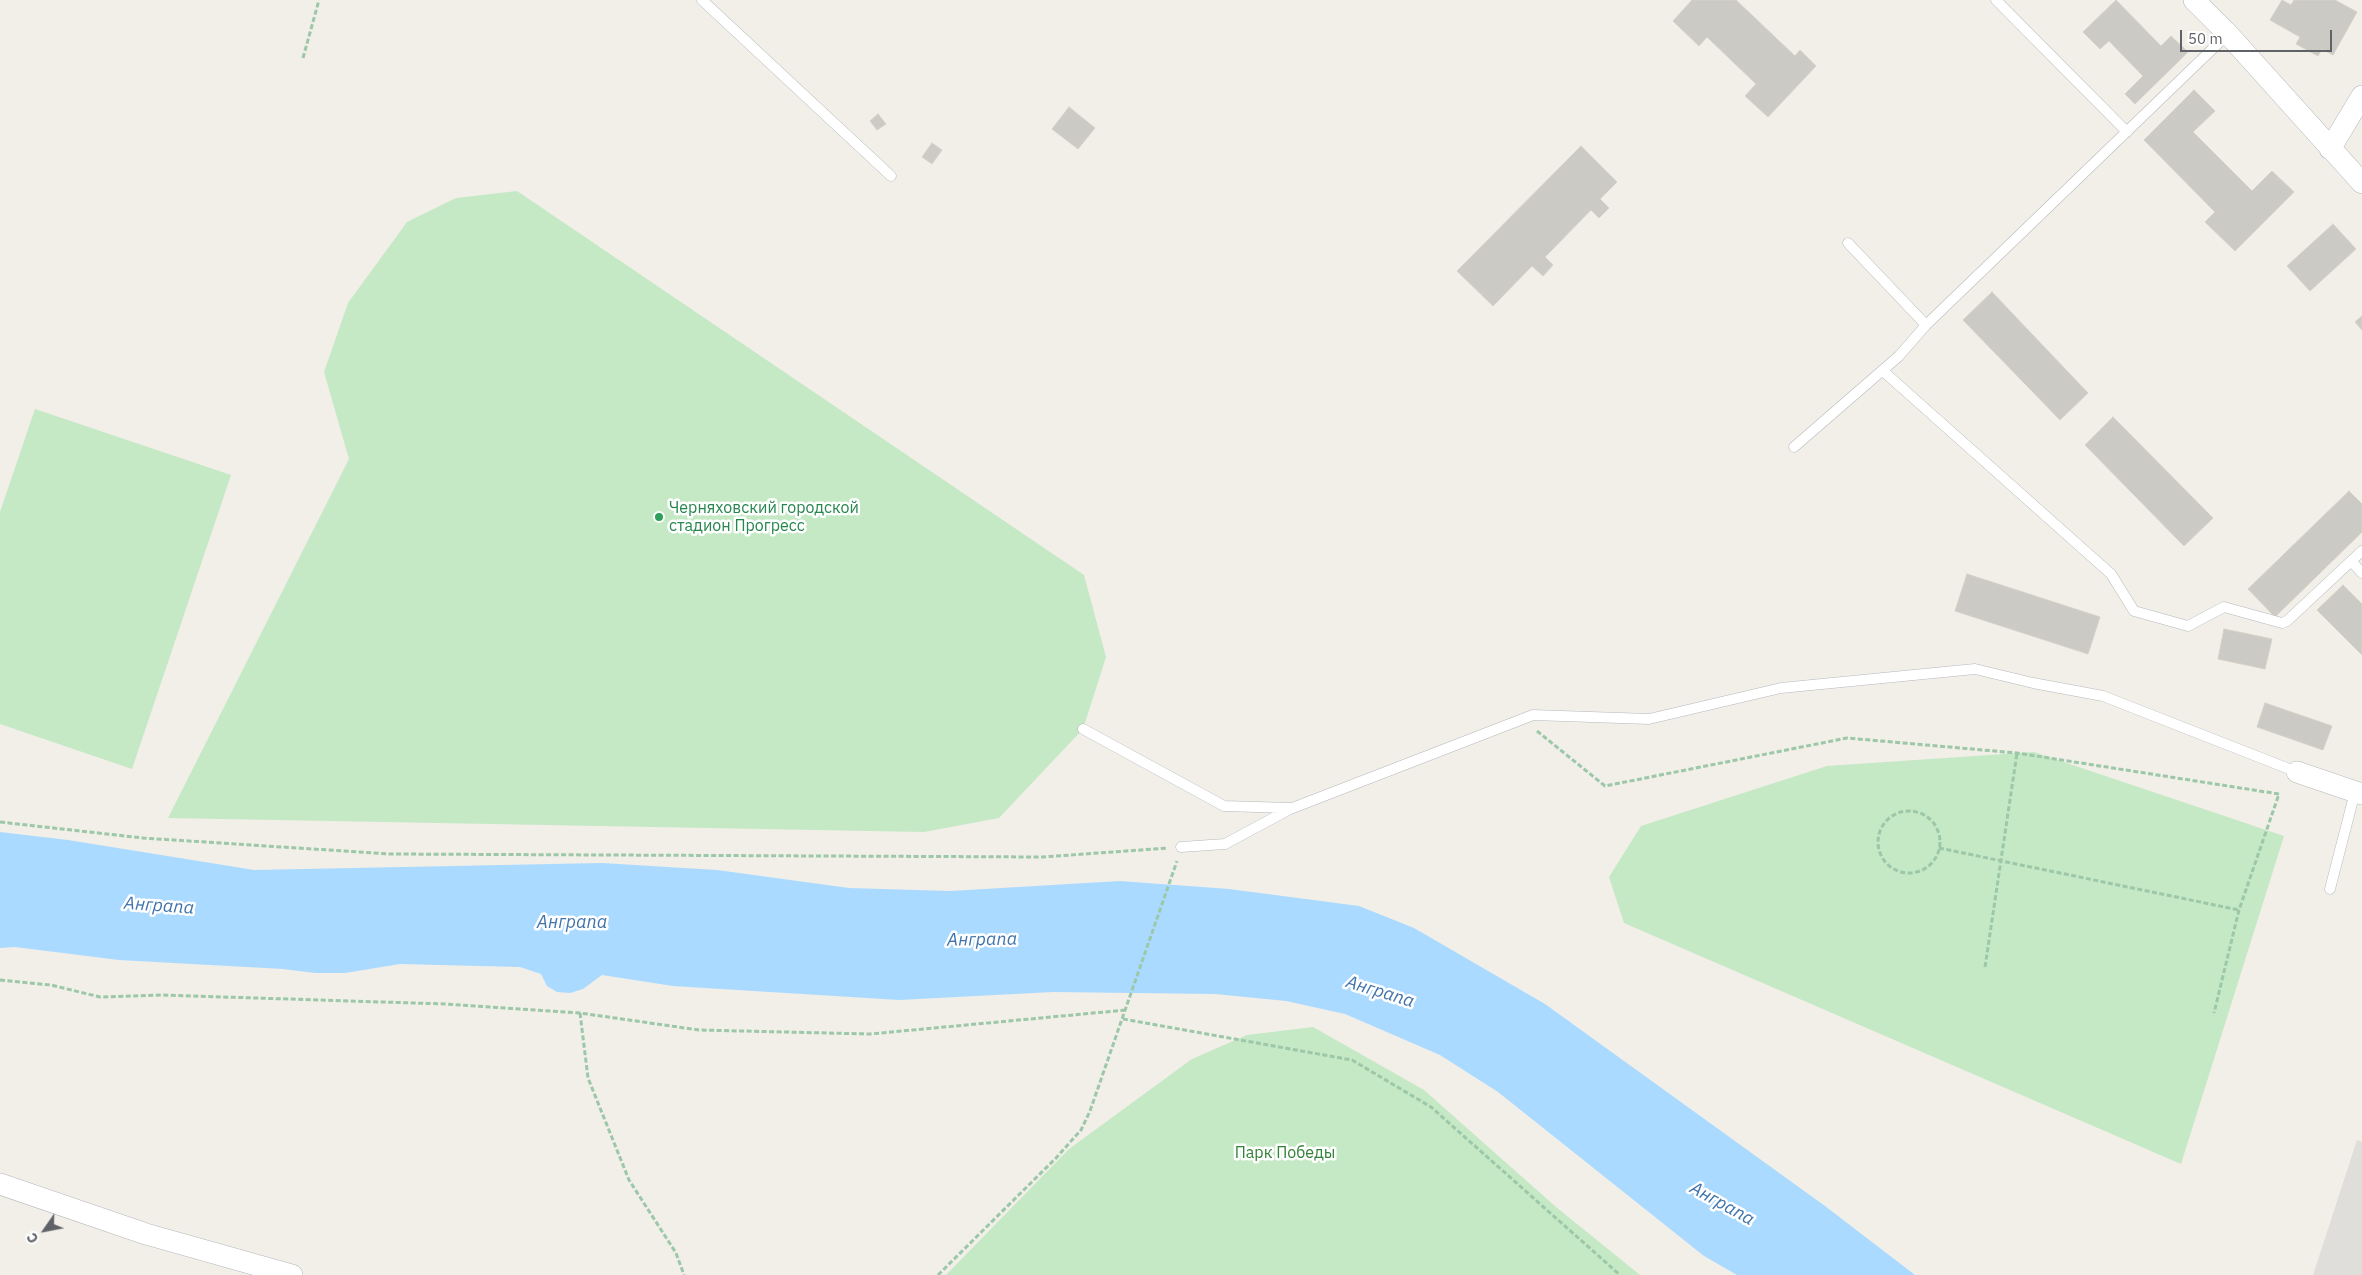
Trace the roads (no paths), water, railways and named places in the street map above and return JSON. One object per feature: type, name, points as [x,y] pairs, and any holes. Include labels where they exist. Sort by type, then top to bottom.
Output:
[{"type":"street","points":[[2194,0],[2228,34],[2362,183]]},
{"type":"street","points":[[2330,149],[2362,96]]},
{"type":"street","points":[[2297,772],[2359,793]]},
{"type":"street","points":[[0,1184],[146,1234],[292,1275]]},
{"type":"lane","points":[[702,0],[891,176]]},
{"type":"lane","points":[[1996,0],[2127,132]]},
{"type":"lane","points":[[1794,447],[1912,343],[1926,325],[2228,34]]},
{"type":"lane","points":[[1848,243],[1926,325]]},
{"type":"lane","points":[[1883,370],[2112,574],[2134,611],[2188,626],[2224,607],[2282,622],[2287,621],[2362,551]]},
{"type":"lane","points":[[2351,561],[2362,572]]},
{"type":"lane","points":[[1181,847],[1225,844],[1290,808],[1533,715],[1649,719],[1781,688],[1975,669],[2033,683],[2103,696],[2297,772]]},
{"type":"lane","points":[[1083,729],[1224,806],[1290,808]]},
{"type":"lane","points":[[2330,889],[2359,793]]},
{"type":"water","name":"Анграпа","points":[[0,832],[68,840],[254,870],[602,863],[717,870],[849,888],[950,891],[1120,881],[1229,889],[1359,906],[1414,928],[1545,1004],[1825,1206],[1915,1275],[1737,1275],[1704,1256],[1498,1092],[1440,1055],[1345,1014],[1286,1001],[1215,994],[1053,992],[899,1000],[673,986],[602,975],[583,989],[570,993],[557,992],[547,986],[541,974],[520,967],[400,964],[345,973],[315,973],[283,969],[119,960],[15,947],[0,948]]},
{"type":"place","name":"Черняховский городской стадион Прогресс","points":[[659,517]]},
{"type":"park label","name":"Парк Победы","points":[[1285,1153]]}]
